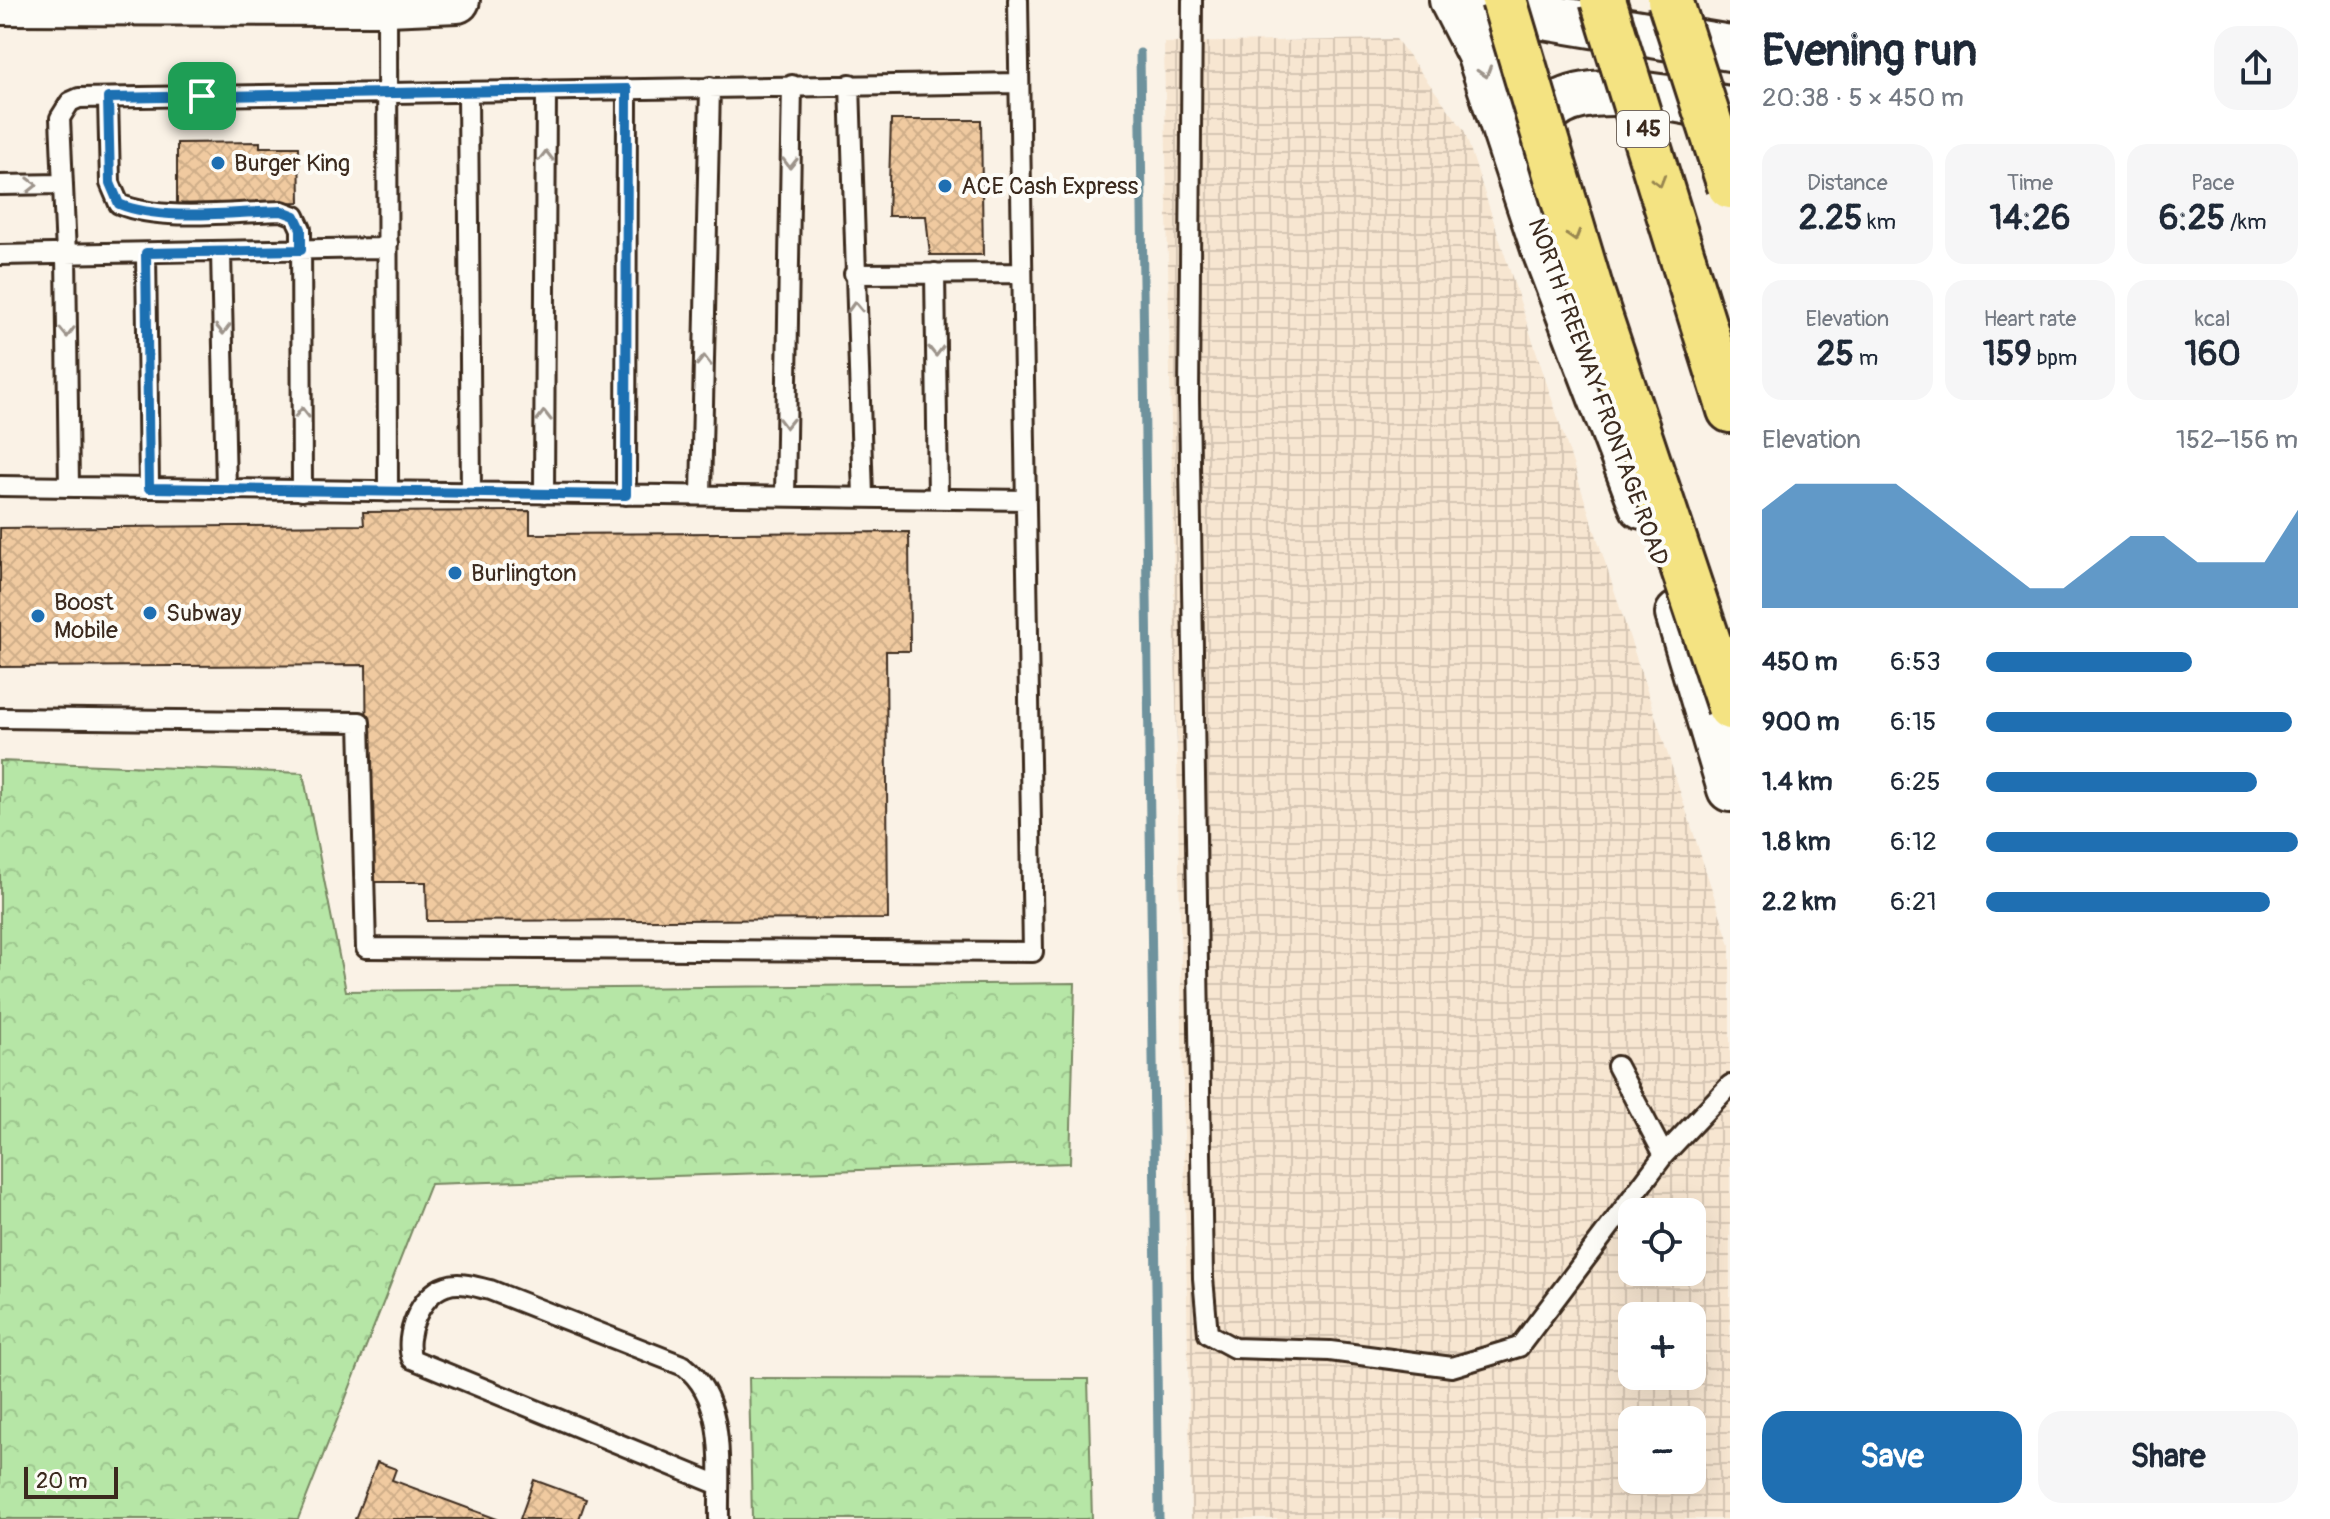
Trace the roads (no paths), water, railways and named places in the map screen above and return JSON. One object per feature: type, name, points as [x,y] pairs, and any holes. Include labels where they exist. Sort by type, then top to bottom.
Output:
[{"type":"highway","points":[[1504,0],[1591,291],[1730,707]]},
{"type":"highway","name":"I 45","points":[[1603,0],[1730,410]]},
{"type":"highway","points":[[1670,0],[1730,186]]},
{"type":"main road","points":[[0,2],[387,3],[457,0]]},
{"type":"main road","points":[[1447,1],[1730,48]]},
{"type":"main road","name":"NORTH FREEWAY FRONTAGE ROAD","points":[[1447,1],[1479,53],[1543,246],[1657,545],[1730,789]]},
{"type":"main road","points":[[1543,246],[1532,159],[1533,133],[1547,111],[1569,98],[1602,91],[1730,109]]},
{"type":"lane","points":[[0,718],[360,722],[366,948],[1033,952],[1018,0]]},
{"type":"lane","points":[[1192,0],[1189,399],[1203,1278],[1208,1334],[1234,1348],[1330,1351],[1452,1367],[1519,1347],[1664,1155],[1730,1085]]},
{"type":"lane","points":[[387,3],[388,492]]},
{"type":"lane","points":[[69,487],[66,254],[60,118],[63,109],[79,98],[1019,83]]},
{"type":"lane","points":[[850,84],[863,496]]},
{"type":"lane","points":[[785,496],[792,85]]},
{"type":"lane","points":[[701,495],[710,87]]},
{"type":"lane","points":[[626,495],[627,89]]},
{"type":"lane","points":[[544,494],[546,90]]},
{"type":"lane","points":[[468,92],[471,493]]},
{"type":"lane","points":[[108,98],[110,183],[119,204],[134,210],[162,213],[282,211],[295,216],[301,229],[302,491]]},
{"type":"lane","points":[[0,185],[63,184]]},
{"type":"lane","points":[[0,255],[379,248],[388,243]]},
{"type":"lane","points":[[221,251],[226,490]]},
{"type":"lane","points":[[146,253],[149,488]]},
{"type":"lane","points":[[935,273],[938,497]]},
{"type":"lane","points":[[854,274],[1022,273]]},
{"type":"lane","points":[[0,486],[1026,500]]},
{"type":"lane","points":[[1617,1066],[1664,1155]]},
{"type":"lane","points":[[719,1485],[412,1359],[408,1336],[423,1307],[445,1286],[465,1284],[490,1290],[684,1366],[699,1378],[715,1415],[719,1485],[719,1519]]},
{"type":"waterway","points":[[1140,53],[1159,1519]]},
{"type":"place","name":"Burger King","points":[[218,163]]},
{"type":"place","name":"ACE Cash Express","points":[[945,186]]},
{"type":"place","name":"Burlington","points":[[455,573]]},
{"type":"place","name":"Subway","points":[[150,613]]},
{"type":"place","name":"Boost Mobile","points":[[38,616]]}]
